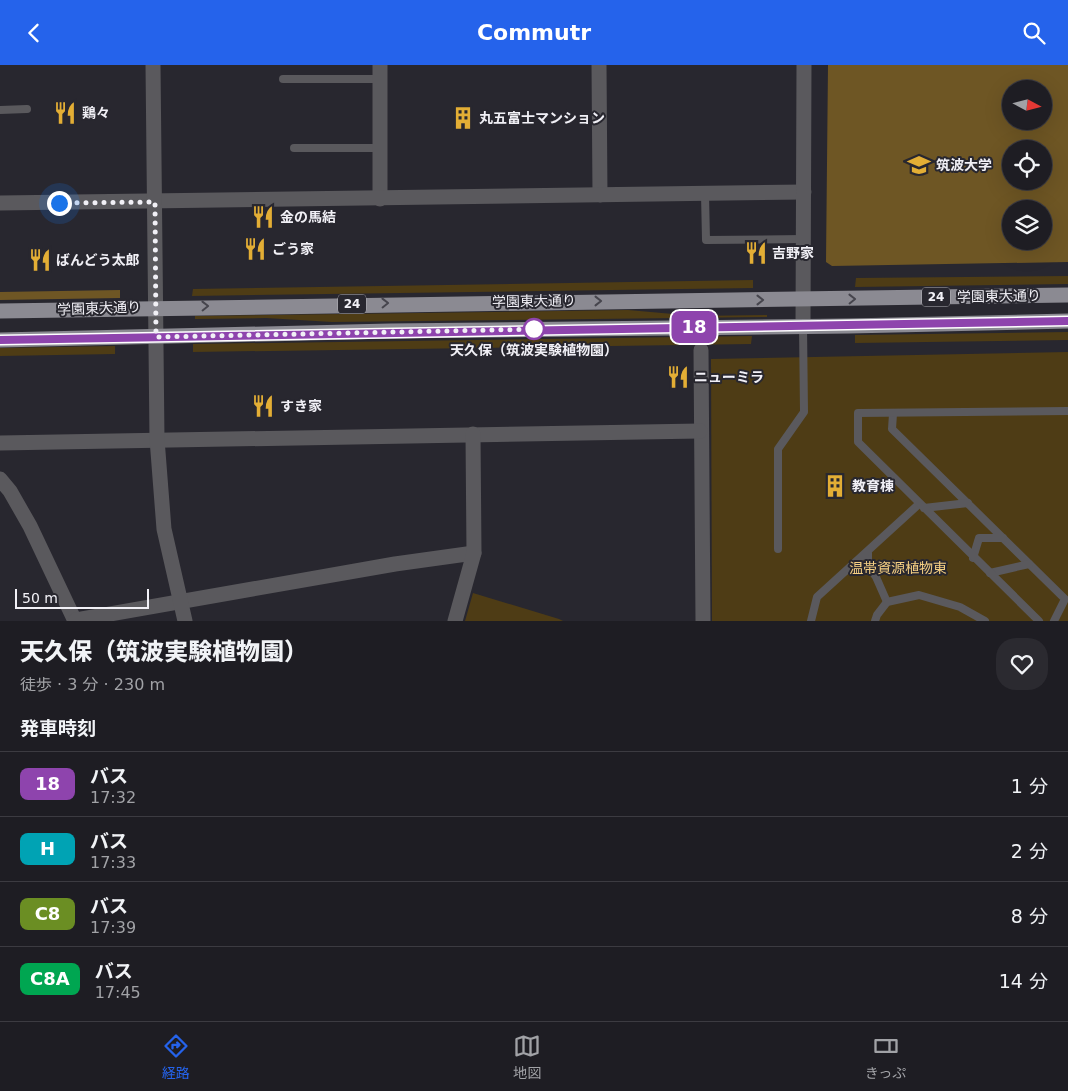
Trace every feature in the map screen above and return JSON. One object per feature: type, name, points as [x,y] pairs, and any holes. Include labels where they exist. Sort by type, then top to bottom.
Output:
[{"type":"main road","name":"学園東大通り","points":[[0,311],[156,307],[803,300],[1068,295]]},
{"type":"main road","name":"学園東大通り","points":[[0,340],[390,331],[1068,321]]},
{"type":"street","points":[[153,65],[157,439],[164,529],[185,621]]},
{"type":"street","points":[[599,65],[600,195]]},
{"type":"street","points":[[803,326],[804,65]]},
{"type":"street","points":[[380,72],[380,199]]},
{"type":"street","points":[[0,203],[804,192]]},
{"type":"street","points":[[701,350],[700,431],[703,621]]},
{"type":"street","points":[[0,443],[700,431]]},
{"type":"street","points":[[454,621],[474,553],[473,435]]},
{"type":"street","points":[[0,479],[10,491],[30,526],[76,620],[395,564],[474,553]]},
{"type":"lane","points":[[283,79],[380,72]]},
{"type":"lane","points":[[0,110],[28,109]]},
{"type":"lane","points":[[294,148],[380,148]]},
{"type":"lane","points":[[705,194],[706,240],[804,239]]},
{"type":"lane","points":[[778,549],[778,449],[804,412],[803,326]]},
{"type":"lane","points":[[1033,620],[990,573],[858,443],[858,413],[1068,411]]},
{"type":"lane","points":[[893,414],[892,429],[1002,538],[1066,597],[1054,621]]},
{"type":"lane","points":[[811,621],[818,597],[851,565],[868,553],[922,506],[968,503]]},
{"type":"lane","points":[[973,558],[979,538],[1002,538]]},
{"type":"lane","points":[[868,553],[868,566],[876,577],[887,602]]},
{"type":"lane","points":[[990,573],[1029,564]]},
{"type":"lane","points":[[875,621],[877,615],[887,602],[919,595],[960,607],[985,621]]},
{"type":"green space","points":[[1068,276],[1068,284],[855,287],[856,278]]},
{"type":"green space","points":[[753,280],[753,288],[192,296],[193,289]]},
{"type":"green space","points":[[628,310],[696,316],[767,315],[767,317],[332,322],[266,318],[195,319],[195,316]]},
{"type":"green space","points":[[1068,332],[1068,340],[855,343],[855,335]]},
{"type":"green space","points":[[752,336],[751,344],[193,352],[193,344]]},
{"type":"green space","points":[[115,346],[115,354],[0,356],[0,348]]},
{"type":"green space","name":"温帯資源植物東","points":[[1068,352],[1068,621],[712,621],[711,359]]},
{"type":"green space","points":[[473,593],[559,619],[563,621],[465,621]]},
{"type":"shaded area","name":"筑波大学","points":[[828,65],[1068,65],[1068,262],[832,266],[826,262]]},
{"type":"shaded area","points":[[120,290],[120,298],[0,300],[0,292]]},
{"type":"bus line","name":"18","points":[[0,340],[390,331],[849,326],[1068,321]]},
{"type":"place","name":"鶏々","points":[[65,113]]},
{"type":"place","name":"丸五富士マンション","points":[[463,118]]},
{"type":"place","name":"筑波大学","points":[[919,165]]},
{"type":"place","name":"金の馬結","points":[[263,217]]},
{"type":"place","name":"ごう家","points":[[255,249]]},
{"type":"place","name":"吉野家","points":[[756,253]]},
{"type":"place","name":"ばんどう太郎","points":[[40,260]]},
{"type":"place","name":"天久保（筑波実験植物園）","points":[[534,329]]},
{"type":"place","name":"ニューミラ","points":[[678,377]]},
{"type":"place","name":"すき家","points":[[263,406]]},
{"type":"place","name":"教育棟","points":[[835,486]]},
{"type":"route","points":[[59,203],[155,202],[156,337],[542,329],[534,329]]}]
